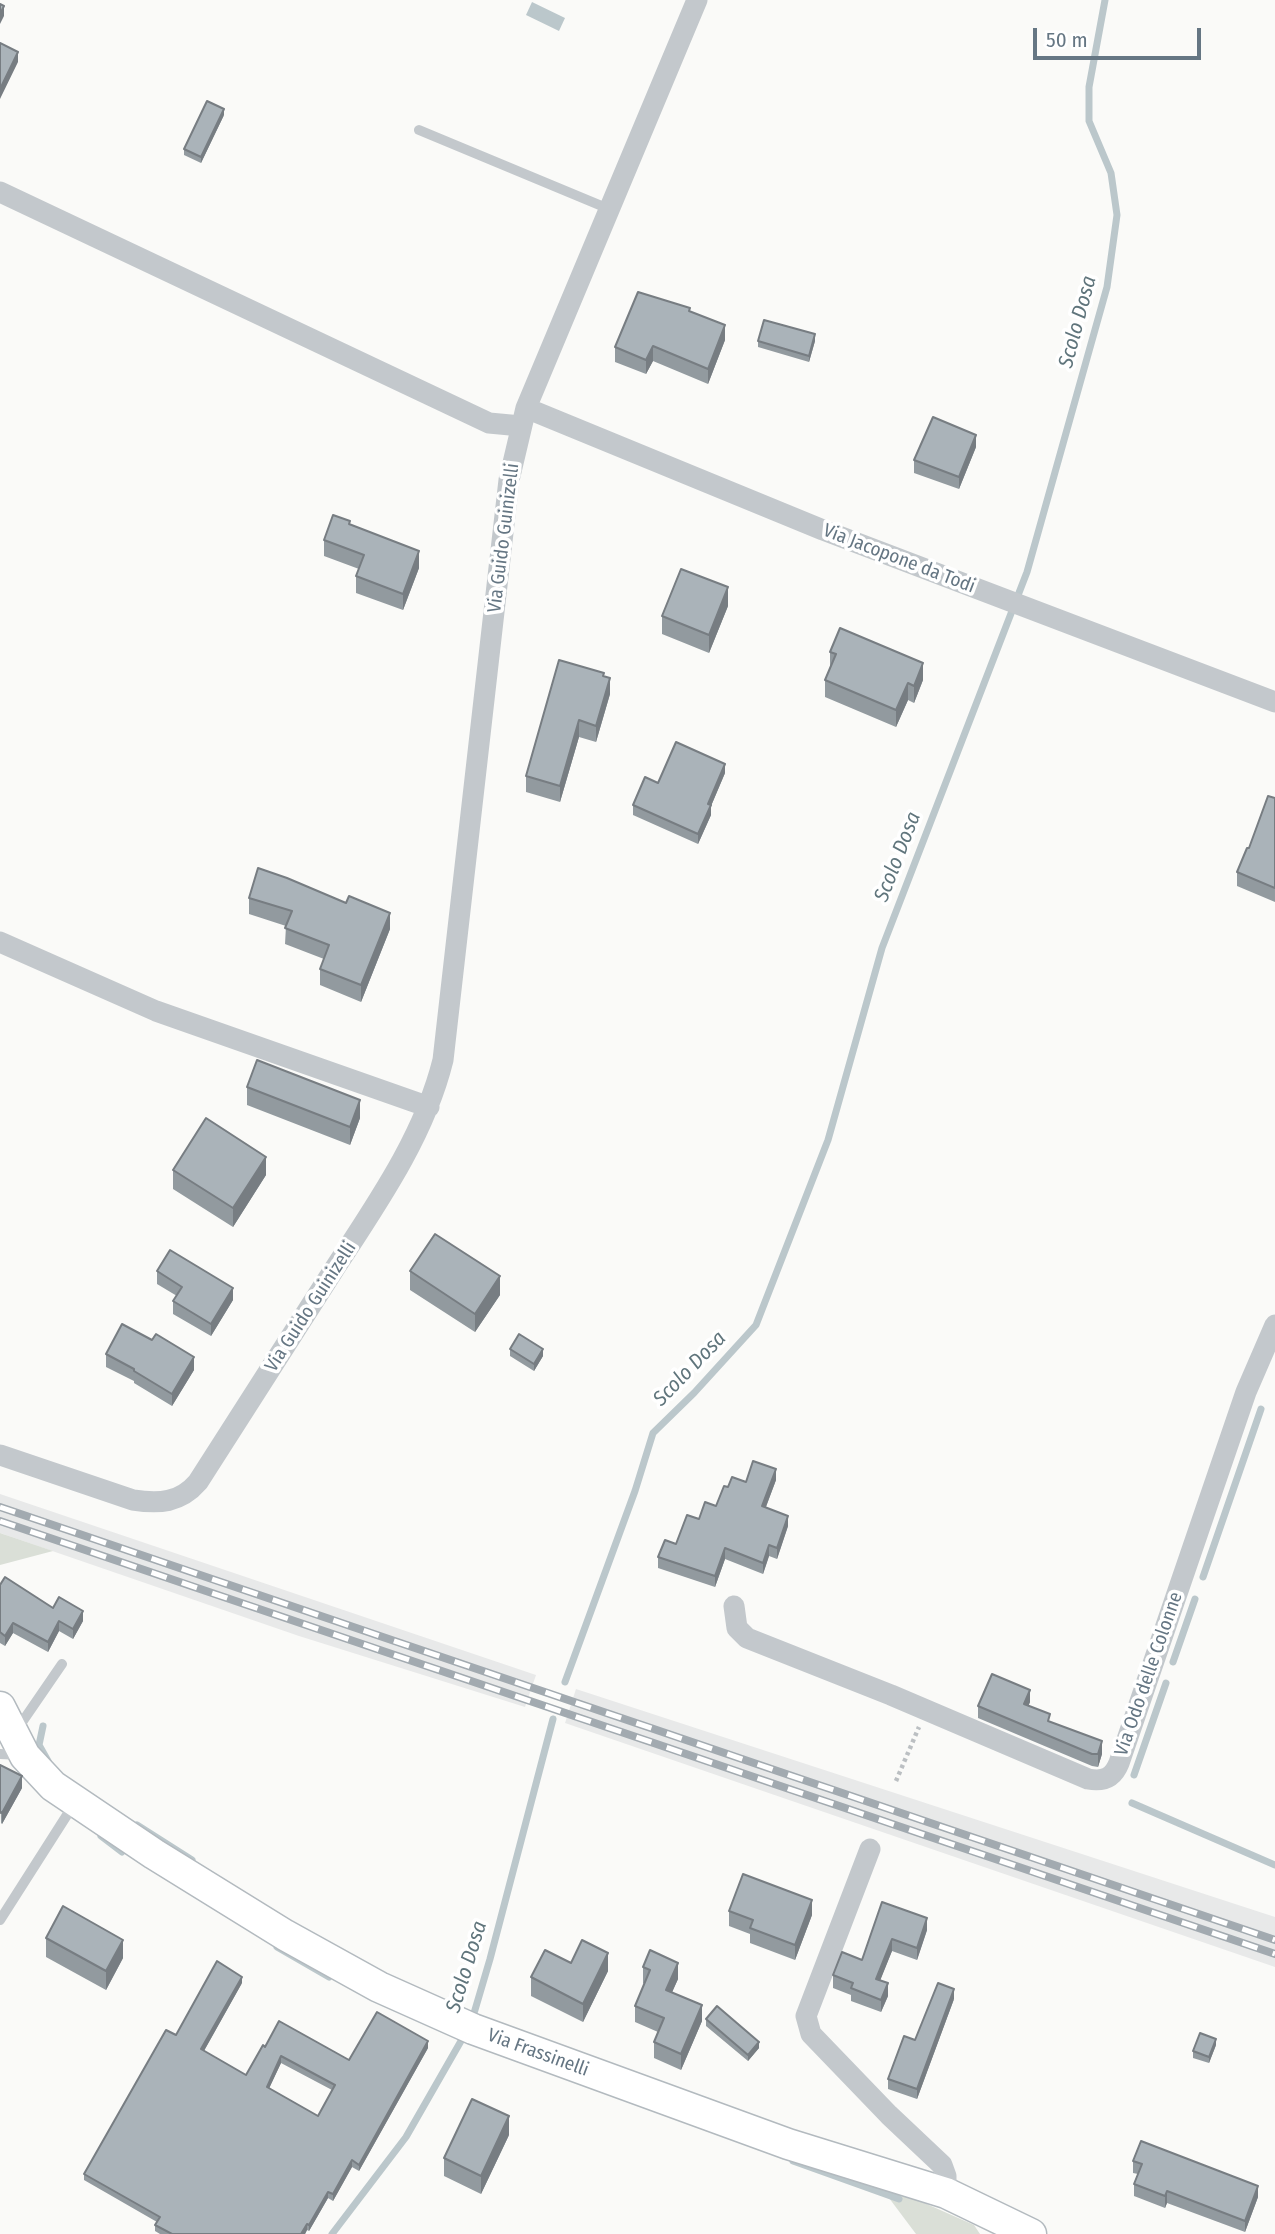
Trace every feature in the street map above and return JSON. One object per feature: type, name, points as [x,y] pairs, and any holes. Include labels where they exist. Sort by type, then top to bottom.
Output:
[{"type":"street","name":"Via Guido Guinizelli","points":[[0,1455],[133,1500],[150,1503],[168,1501],[189,1492],[379,1201],[429,1107],[443,1060],[509,480],[524,417],[697,0]]},
{"type":"street","name":"Via Jacopone da Todi","points":[[0,192],[489,423],[524,417],[1275,702]]},
{"type":"street","points":[[0,942],[156,1011],[429,1107]]},
{"type":"street","name":"Via Odo delle Colonne","points":[[734,1606],[737,1628],[747,1638],[891,1695],[1088,1779],[1107,1779],[1115,1773],[1246,1392],[1275,1325]]},
{"type":"street","name":"Via Frassinelli","points":[[0,1707],[13,1748],[75,1802],[285,1935],[379,1987],[473,2029],[788,2144],[946,2193],[1031,2234]]},
{"type":"street","points":[[870,1849],[806,2016],[811,2035],[942,2165],[946,2176],[946,2193]]},
{"type":"lane","points":[[419,130],[609,209]]},
{"type":"lane","points":[[13,1748],[62,1664]]},
{"type":"lane","points":[[0,1920],[75,1802]]},
{"type":"path","points":[[896,1781],[925,1711]]},
{"type":"shaded area","points":[[532,2],[565,18],[559,31],[526,15]]},
{"type":"shaded area","points":[[0,1494],[536,1675],[525,1707],[299,1636],[0,1533]]},
{"type":"shaded area","points":[[0,1533],[53,1551],[0,1565]]},
{"type":"shaded area","points":[[576,1689],[1275,1917],[1275,1967],[565,1723]]},
{"type":"shaded area","points":[[877,2182],[974,2225],[980,2234],[916,2234]]},
{"type":"building","points":[[0,43],[18,52],[0,89]]},
{"type":"building","points":[[207,101],[224,109],[201,157],[184,149]]},
{"type":"building","points":[[638,292],[690,308],[689,311],[725,325],[708,369],[653,346],[646,360],[615,347]]},
{"type":"building","points":[[764,320],[815,334],[809,356],[758,341]]},
{"type":"building","points":[[933,417],[976,435],[959,477],[914,460]]},
{"type":"building","points":[[333,515],[350,521],[349,524],[419,551],[403,594],[356,576],[364,555],[324,540]]},
{"type":"building","points":[[681,569],[728,587],[709,635],[662,616]]},
{"type":"building","points":[[840,628],[923,663],[914,686],[908,683],[896,710],[825,680],[836,654],[830,652]]},
{"type":"building","points":[[559,660],[604,673],[603,676],[610,678],[596,726],[579,720],[560,786],[526,776]]},
{"type":"building","points":[[676,742],[725,764],[698,834],[633,805],[645,777],[658,783]]},
{"type":"building","points":[[1268,796],[1275,798],[1275,888],[1237,872]]},
{"type":"building","points":[[258,868],[346,903],[349,896],[390,913],[361,985],[320,969],[329,945],[285,928],[292,911],[249,898]]},
{"type":"building","points":[[257,1060],[360,1100],[350,1127],[247,1087]]},
{"type":"building","points":[[206,1118],[266,1157],[233,1208],[173,1170]]},
{"type":"building","points":[[435,1234],[500,1276],[475,1314],[410,1271]]},
{"type":"building","points":[[170,1250],[233,1288],[211,1324],[173,1301],[182,1287],[157,1271]]},
{"type":"building","points":[[122,1324],[152,1340],[156,1334],[194,1357],[172,1394],[106,1354]]},
{"type":"building","points":[[519,1334],[543,1349],[534,1364],[510,1349]]},
{"type":"building","points":[[753,1461],[776,1469],[762,1506],[788,1516],[777,1548],[769,1545],[763,1563],[725,1548],[715,1576],[658,1557],[665,1540],[676,1544],[687,1515],[699,1519],[705,1502],[716,1506],[724,1486],[728,1487],[732,1477],[746,1482]]},
{"type":"building","points":[[5,1577],[53,1608],[59,1597],[83,1611],[73,1629],[59,1621],[48,1642],[13,1623],[5,1636],[0,1632],[0,1585]]},
{"type":"building","points":[[992,1674],[1030,1690],[1024,1704],[1050,1714],[1048,1721],[1102,1741],[1098,1754],[1092,1754],[978,1706]]},
{"type":"building","points":[[0,1765],[22,1776],[2,1813],[0,1813]]},
{"type":"building","points":[[743,1874],[812,1900],[795,1945],[750,1928],[753,1920],[729,1911]]},
{"type":"building","points":[[882,1902],[927,1918],[917,1948],[892,1939],[876,1979],[888,1983],[881,2000],[851,1988],[853,1983],[833,1975],[842,1952],[862,1960]]},
{"type":"building","points":[[63,1906],[123,1940],[106,1971],[46,1938]]},
{"type":"building","points":[[582,1940],[608,1953],[583,2004],[531,1977],[545,1950],[571,1963]]},
{"type":"building","points":[[650,1950],[678,1963],[666,1990],[702,2005],[681,2054],[654,2042],[664,2018],[635,2006],[650,1970],[643,1967]]},
{"type":"building","points":[[217,1961],[242,1977],[201,2049],[246,2075],[279,2021],[349,2060],[377,2012],[428,2041],[359,2165],[352,2160],[333,2194],[328,2192],[301,2234],[172,2234],[155,2225],[160,2217],[84,2174],[166,2030],[176,2035]],"holes":[[[281,2056],[335,2085],[318,2116],[267,2087]]]},
{"type":"building","points":[[938,1983],[954,1989],[917,2089],[888,2079],[904,2036],[915,2040]]},
{"type":"building","points":[[717,2006],[759,2042],[748,2055],[706,2019]]},
{"type":"building","points":[[1200,2033],[1216,2039],[1209,2057],[1193,2051]]},
{"type":"building","points":[[472,2099],[509,2116],[481,2176],[444,2158]]},
{"type":"building","points":[[1141,2141],[1258,2186],[1245,2221],[1167,2191],[1165,2196],[1134,2184],[1142,2164],[1133,2161]]},
{"type":"waterway","name":"Scolo Dosa","points":[[565,1682],[635,1491],[653,1433],[756,1325],[828,1140],[882,948],[1027,572],[1107,287],[1117,215],[1111,173],[1089,121],[1089,87],[1105,0]]},
{"type":"waterway","points":[[1203,1577],[1261,1409]]},
{"type":"waterway","points":[[1173,1662],[1195,1599]]},
{"type":"waterway","points":[[1134,1775],[1166,1683]]},
{"type":"waterway","name":"Scolo Dosa","points":[[472,2020],[553,1719]]},
{"type":"waterway","points":[[43,1726],[39,1745],[48,1761]]},
{"type":"waterway","points":[[1132,1803],[1275,1865]]},
{"type":"waterway","points":[[137,1825],[192,1860]]},
{"type":"waterway","points":[[101,1836],[122,1852]]},
{"type":"waterway","points":[[277,1947],[329,1977]]},
{"type":"waterway","name":"Scolo Dosa","points":[[332,2234],[406,2137],[465,2034]]},
{"type":"waterway","points":[[793,2161],[899,2199]]},
{"type":"railway","points":[[0,1507],[1275,1940]]},
{"type":"railway","points":[[0,1521],[1275,1954]]}]
